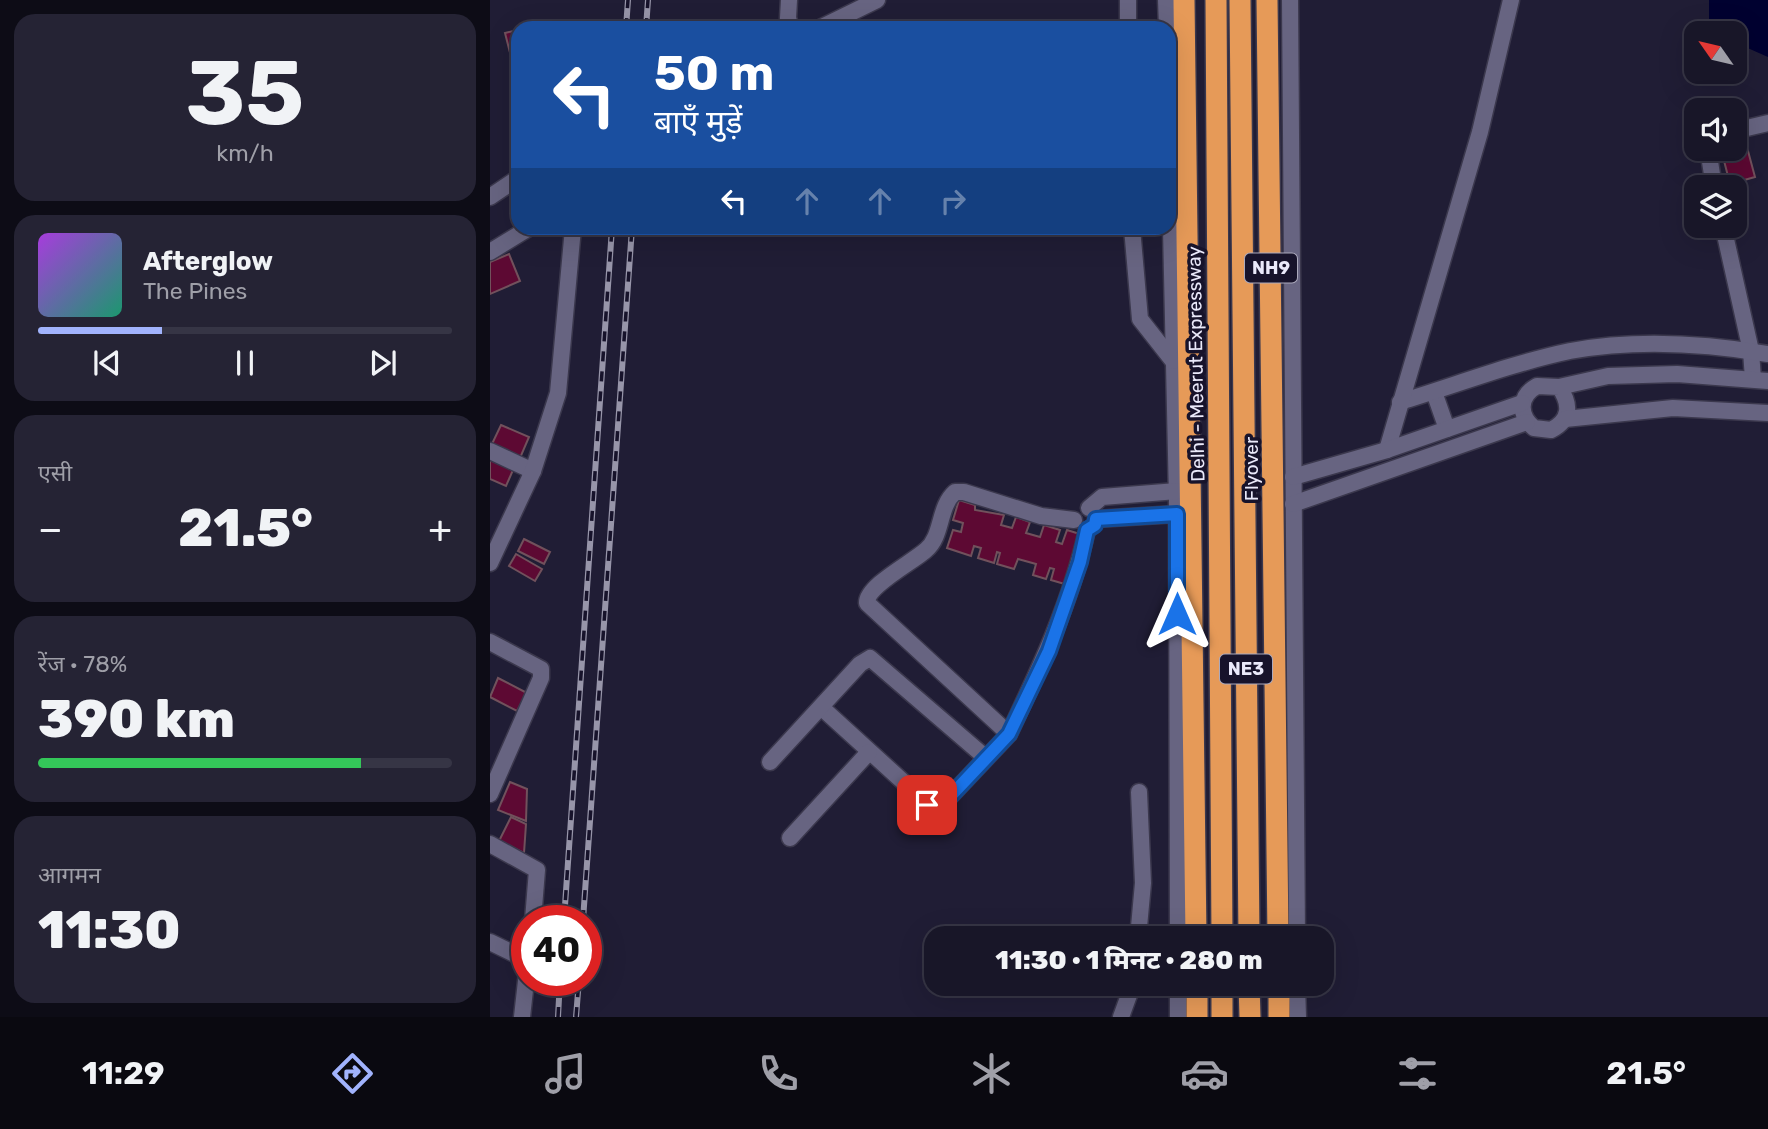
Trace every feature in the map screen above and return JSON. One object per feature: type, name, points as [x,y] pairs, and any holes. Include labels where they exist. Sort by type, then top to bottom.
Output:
[{"type":"highway","points":[[1184,0],[1188,300],[1184,556],[1194,765],[1196,926]]},
{"type":"highway","name":"Delhi - Meerut Expressway","points":[[1216,0],[1222,926]]},
{"type":"highway","name":"NE3","points":[[1240,0],[1249,926]]},
{"type":"highway","name":"Flyover","points":[[1267,0],[1278,926]]},
{"type":"highway","points":[[1274,678],[1296,677]]},
{"type":"highway","points":[[1178,748],[1194,765]]},
{"type":"highway","points":[[1197,996],[1197,1017]]},
{"type":"highway","points":[[1222,996],[1222,1017]]},
{"type":"highway","points":[[1249,996],[1250,1017]]},
{"type":"highway","points":[[1279,996],[1279,1017]]},
{"type":"street","points":[[789,0],[789,21]]},
{"type":"street","points":[[834,21],[877,0]]},
{"type":"street","points":[[1128,0],[1128,21]]},
{"type":"street","points":[[1166,0],[1167,21]]},
{"type":"street","points":[[1290,0],[1297,926]]},
{"type":"street","points":[[1387,450],[1480,132],[1511,0]]},
{"type":"street","points":[[1747,128],[1768,122]]},
{"type":"street","points":[[490,197],[511,183]]},
{"type":"street","points":[[490,252],[518,235]]},
{"type":"street","points":[[490,563],[533,471],[558,393],[572,235]]},
{"type":"street","points":[[1133,235],[1139,319],[1173,361]]},
{"type":"street","points":[[1171,235],[1177,514],[1184,556],[1178,748],[1178,926]]},
{"type":"street","points":[[1293,477],[1387,450],[1522,402],[1531,389],[1537,386],[1559,387],[1608,376],[1676,374],[1761,380],[1751,351],[1726,238]]},
{"type":"street","points":[[1401,402],[1552,356],[1614,345],[1684,343],[1768,354]]},
{"type":"street","points":[[1559,387],[1566,398],[1568,409],[1565,419]]},
{"type":"street","points":[[1434,392],[1447,429]]},
{"type":"street","points":[[1522,402],[1527,422],[1542,431],[1551,430],[1565,419],[1673,408],[1768,413]]},
{"type":"street","points":[[1293,504],[1527,422]]},
{"type":"street","points":[[490,451],[533,471]]},
{"type":"street","points":[[821,707],[932,808],[943,804],[1009,734],[1049,651],[1080,562],[1091,519],[1102,497],[1177,491]]},
{"type":"street","points":[[1009,734],[867,603],[867,594],[931,545],[948,502],[955,492],[964,492],[1041,516],[1074,520],[1078,528],[1091,519],[1177,514]]},
{"type":"street","points":[[490,642],[541,669],[541,678],[490,794]]},
{"type":"street","points":[[770,762],[860,664],[870,658],[985,757]]},
{"type":"street","points":[[790,838],[869,752]]},
{"type":"street","points":[[1139,792],[1143,883],[1139,926]]},
{"type":"street","points":[[490,844],[537,870],[534,905]]},
{"type":"street","points":[[490,942],[511,952]]},
{"type":"street","points":[[522,1017],[524,996]]},
{"type":"street","points":[[1121,1017],[1129,996]]},
{"type":"street","points":[[1178,996],[1178,1017]]},
{"type":"street","points":[[1297,996],[1298,1017]]},
{"type":"shaded area","points":[[1709,0],[1768,0],[1768,57],[1747,48],[1747,21],[1709,21]]},
{"type":"building","points":[[511,32],[511,57],[505,33]]},
{"type":"building","points":[[1747,147],[1755,177],[1747,179],[1747,175],[1728,175],[1724,161],[1747,161]]},
{"type":"building","points":[[509,254],[520,281],[490,294],[490,262]]},
{"type":"building","points":[[501,425],[529,437],[520,458],[491,446]]},
{"type":"building","points":[[490,460],[513,470],[506,486],[490,479]]},
{"type":"building","points":[[959,500],[975,505],[975,510],[1004,515],[1001,525],[1012,528],[1016,517],[1030,522],[1026,533],[1040,537],[1044,525],[1060,530],[1056,542],[1062,544],[1067,530],[1083,535],[1068,585],[1051,580],[1054,569],[1050,568],[1046,579],[1033,575],[1036,564],[1018,559],[1014,569],[997,564],[1000,553],[997,552],[994,563],[978,558],[981,548],[974,546],[971,556],[947,548],[953,530],[961,532],[963,523],[953,520]]},
{"type":"building","points":[[524,539],[550,552],[544,564],[518,551]]},
{"type":"building","points":[[516,554],[542,569],[535,581],[509,566]]},
{"type":"building","points":[[498,678],[527,693],[517,711],[490,697]]},
{"type":"building","points":[[510,782],[527,789],[526,821],[498,810]]},
{"type":"building","points":[[511,817],[526,824],[524,853],[499,841]]},
{"type":"railway","points":[[626,21],[628,0]]},
{"type":"railway","points":[[646,21],[648,0]]},
{"type":"railway","points":[[565,905],[612,235]]},
{"type":"railway","points":[[584,905],[632,235]]},
{"type":"railway","points":[[558,1017],[559,996]]},
{"type":"railway","points":[[576,1017],[578,996]]},
{"type":"route","points":[[927,805],[932,808],[943,804],[1009,734],[1049,651],[1080,562],[1087,530],[1093,528],[1096,519],[1177,514],[1177,614]]}]
